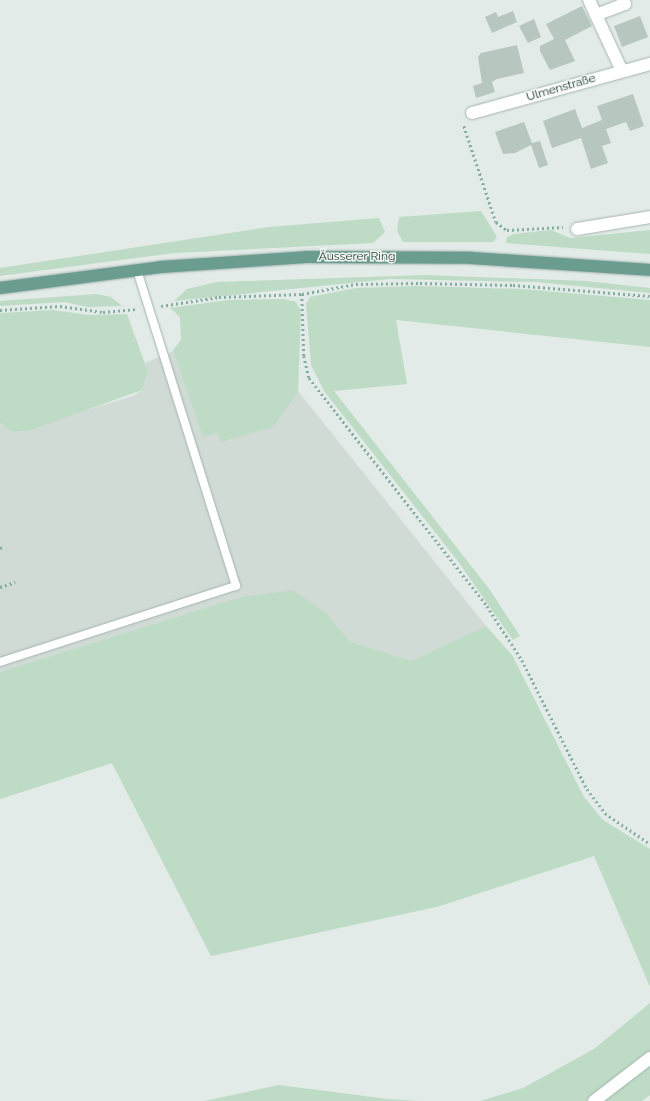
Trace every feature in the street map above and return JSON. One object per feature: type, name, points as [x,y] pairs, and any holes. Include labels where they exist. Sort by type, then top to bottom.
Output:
[{"type":"main road","name":"Äusserer Ring","points":[[0,288],[65,278],[137,270],[306,257],[379,256],[471,258],[650,270]]},
{"type":"street","points":[[589,0],[622,71]]},
{"type":"street","points":[[596,16],[625,4],[623,0]]},
{"type":"street","name":"Ulmenstraße","points":[[472,113],[650,64]]},
{"type":"street","points":[[576,229],[650,217]]},
{"type":"street","points":[[594,1101],[650,1058]]},
{"type":"lane","points":[[0,662],[236,586],[137,270]]},
{"type":"path","points":[[472,113],[464,124],[465,132],[496,222],[507,230],[552,225],[576,229]]},
{"type":"path","points":[[172,304],[219,297],[302,294],[356,284],[420,283],[513,285],[650,296]]},
{"type":"path","points":[[302,294],[304,356],[309,378],[487,606],[522,660],[587,789],[605,813],[650,844]]},
{"type":"path","points":[[0,310],[60,306],[84,311],[124,310]]},
{"type":"path","points":[[0,587],[15,582]]},
{"type":"shaded area","points":[[180,348],[282,371],[486,626],[411,661],[440,906],[211,956],[112,763],[0,799],[0,423],[12,432],[133,396],[142,390],[148,372],[145,363]]},
{"type":"green space","points":[[481,211],[497,237],[493,242],[403,242],[397,231],[399,217]]},
{"type":"green space","points":[[379,218],[385,232],[373,243],[174,253],[0,276],[0,268],[269,227]]},
{"type":"green space","points":[[551,230],[570,238],[650,230],[650,254],[506,243],[507,237],[514,234]]},
{"type":"green space","points":[[425,275],[586,281],[650,288],[650,293],[536,282],[390,279],[174,301],[187,289],[217,282]]},
{"type":"green space","points":[[417,286],[522,289],[650,300],[650,347],[396,320],[407,384],[334,391],[490,590],[520,636],[513,640],[457,560],[324,391],[311,365],[306,304],[310,297],[356,288]]},
{"type":"green space","points":[[96,294],[111,297],[122,306],[88,307],[64,302],[0,306],[0,301]]},
{"type":"green space","points":[[284,299],[296,302],[301,311],[298,392],[273,427],[221,442],[218,433],[203,437],[173,350],[181,340],[180,317],[170,308],[228,300]]},
{"type":"green space","points":[[53,310],[89,315],[127,314],[148,372],[142,390],[31,430],[12,432],[0,423],[0,313]]},
{"type":"green space","points":[[293,590],[327,614],[350,642],[411,661],[486,626],[512,655],[584,797],[603,820],[650,849],[650,987],[594,856],[440,906],[211,956],[112,763],[0,799],[0,672],[241,597]]},
{"type":"green space","points":[[650,1003],[650,1052],[587,1101],[480,1101],[523,1088],[594,1049]]},
{"type":"green space","points":[[650,1063],[650,1095],[642,1101],[601,1101]]},
{"type":"green space","points":[[279,1085],[388,1099],[418,1101],[204,1101]]},
{"type":"building","points":[[582,6],[592,26],[565,40],[575,61],[550,70],[540,51],[540,46],[554,39],[546,24]]},
{"type":"building","points":[[513,11],[517,22],[492,33],[485,17],[496,12],[498,17]]},
{"type":"building","points":[[640,16],[648,37],[622,47],[614,26]]},
{"type":"building","points":[[534,19],[541,37],[528,43],[519,26]]},
{"type":"building","points":[[517,45],[524,73],[497,79],[492,82],[495,92],[476,98],[473,86],[482,83],[478,57],[481,53]]},
{"type":"building","points":[[633,94],[644,126],[630,131],[626,122],[606,129],[611,143],[602,146],[608,163],[591,169],[581,138],[552,148],[543,121],[575,109],[582,128],[602,120],[597,106]]},
{"type":"building","points":[[524,122],[532,143],[540,141],[548,165],[539,168],[531,145],[515,153],[503,154],[495,132]]}]
